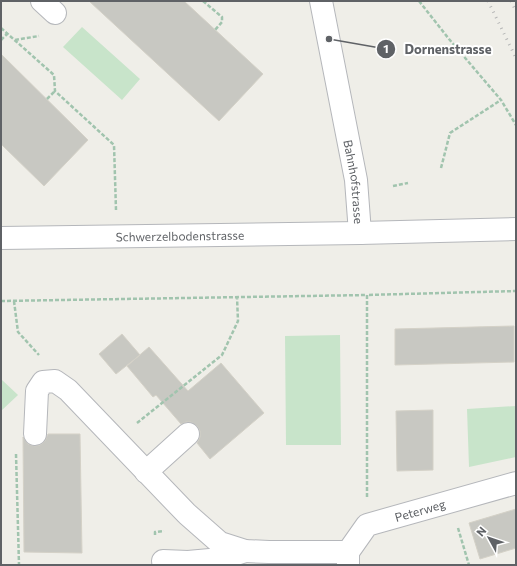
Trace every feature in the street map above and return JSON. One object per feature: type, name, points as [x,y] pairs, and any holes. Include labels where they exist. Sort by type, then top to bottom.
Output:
[{"type":"street","name":"Bahnhofstrasse","points":[[321,1],[356,180],[360,233],[516,229]]},
{"type":"street","name":"Schwerzelbodenstrasse","points":[[1,238],[360,233]]},
{"type":"street","points":[[35,434],[37,391],[43,382],[55,381],[68,390],[187,514],[220,544],[245,551],[348,558],[367,525],[387,506],[460,482]]},
{"type":"street","points":[[146,472],[188,434]]},
{"type":"street","name":"Peterweg","points":[[367,525],[516,483]]},
{"type":"street","points":[[163,561],[188,562],[221,559],[245,551]]},
{"type":"path","points":[[203,1],[222,17],[222,22],[215,30]]},
{"type":"path","points":[[419,1],[501,100],[516,125]]},
{"type":"path","points":[[1,28],[54,75],[54,91],[47,99]]},
{"type":"path","points":[[1,40],[7,34]]},
{"type":"path","points":[[54,91],[114,145],[116,210]]},
{"type":"path","points":[[441,168],[450,133],[501,100]]},
{"type":"path","points":[[393,186],[408,183]]},
{"type":"path","points":[[1,301],[516,291]]},
{"type":"path","points":[[367,295],[367,525]]},
{"type":"path","points":[[116,440],[222,355],[238,321],[237,297]]},
{"type":"path","points":[[14,301],[18,332],[60,376],[68,390]]},
{"type":"path","points":[[16,448],[19,565]]},
{"type":"path","points":[[449,501],[469,565]]},
{"type":"green space","points":[[82,27],[140,79],[122,100],[63,47]]},
{"type":"green space","points":[[340,335],[341,445],[286,445],[285,336]]},
{"type":"green space","points":[[1,379],[18,395],[1,411]]},
{"type":"green space","points":[[516,406],[516,457],[469,467],[467,409]]},
{"type":"building","points":[[89,1],[184,1],[263,74],[219,121]]},
{"type":"building","points":[[1,54],[88,140],[44,186],[1,144]]},
{"type":"building","points":[[514,326],[514,362],[395,365],[395,329]]},
{"type":"building","points":[[122,334],[140,355],[116,374],[99,354]]},
{"type":"building","points":[[149,347],[188,391],[221,363],[264,413],[210,459],[197,443],[200,437],[200,431],[197,426],[191,422],[181,424],[156,395],[153,397],[127,366]]},
{"type":"building","points":[[433,410],[433,470],[397,471],[396,411]]},
{"type":"building","points":[[48,434],[80,434],[82,553],[24,552],[23,437],[28,444],[35,446],[40,445],[45,441]]},
{"type":"building","points":[[516,509],[516,548],[480,559],[469,523]]},
{"type":"railway","points":[[488,1],[516,58]]},
{"type":"railway","points":[[511,1],[516,11]]},
{"type":"place","name":"Dornenstrasse","points":[[329,39]]}]
